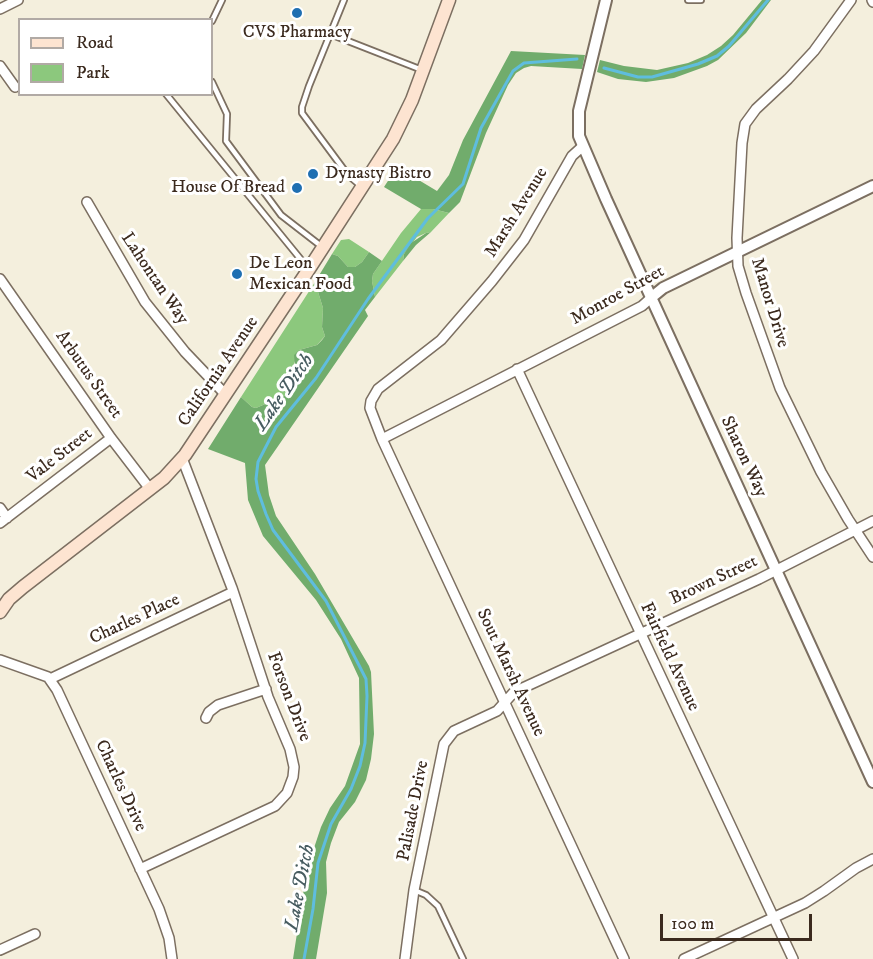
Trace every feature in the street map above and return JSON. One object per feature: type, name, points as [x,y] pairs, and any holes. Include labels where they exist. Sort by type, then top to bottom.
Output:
[{"type":"main road","name":"California Avenue","points":[[0,612],[9,599],[23,587],[170,473],[182,458],[324,248],[393,139],[412,100],[449,0]]},
{"type":"street","points":[[0,9],[18,0]]},
{"type":"street","points":[[583,146],[579,129],[579,111],[606,0]]},
{"type":"street","name":"Manor Drive","points":[[851,0],[814,51],[756,109],[745,124],[742,143],[738,266],[780,388],[807,447],[873,557]]},
{"type":"street","points":[[0,66],[15,87]]},
{"type":"street","name":"Sharon Way","points":[[583,146],[873,782]]},
{"type":"street","name":"Marsh Avenue","points":[[371,401],[378,389],[441,340],[485,289],[524,240],[572,156],[583,146]]},
{"type":"street","name":"Monroe Street","points":[[382,439],[642,306],[663,288],[873,186]]},
{"type":"street","name":"Lahontan Way","points":[[87,202],[145,302],[185,352],[226,395]]},
{"type":"street","name":"Arbutus Street","points":[[0,279],[111,438],[150,489]]},
{"type":"street","name":"Fairfield Avenue","points":[[517,369],[793,959]]},
{"type":"street","name":"Sout Marsh Avenue","points":[[371,401],[372,416],[382,439],[624,959]]},
{"type":"street","name":"Vale Street","points":[[3,520],[111,438]]},
{"type":"street","name":"Forson Drive","points":[[140,869],[274,806],[287,794],[293,777],[293,758],[182,458]]},
{"type":"street","points":[[0,507],[3,520]]},
{"type":"street","name":"Brown Street","points":[[505,702],[514,692],[776,570],[873,521]]},
{"type":"street","name":"Charles Place","points":[[50,679],[233,592]]},
{"type":"street","points":[[0,660],[50,679]]},
{"type":"street","name":"Charles Drive","points":[[50,679],[165,924],[172,959]]},
{"type":"street","points":[[206,718],[209,712],[218,705],[266,689]]},
{"type":"street","name":"Palisade Drive","points":[[405,959],[414,890],[444,744],[454,731],[496,711],[505,702]]},
{"type":"street","points":[[684,959],[815,897],[873,859]]},
{"type":"street","points":[[0,950],[35,933]]},
{"type":"lane","points":[[213,19],[222,0]]},
{"type":"lane","points":[[344,0],[309,86],[302,113],[348,176],[363,187]]},
{"type":"lane","points":[[688,0],[701,0]]},
{"type":"lane","points":[[330,34],[423,70]]},
{"type":"lane","points":[[213,84],[227,114],[226,141],[232,150],[282,215],[324,248]]},
{"type":"lane","points":[[168,96],[309,269]]},
{"type":"lane","points":[[414,890],[438,906],[463,959]]},
{"type":"green space","points":[[762,0],[771,0],[746,33],[718,60],[707,66],[674,78],[646,82],[618,79],[597,72],[600,60],[657,70],[688,63],[707,55],[733,35]]},
{"type":"green space","points":[[511,51],[585,55],[582,69],[531,66],[516,73],[486,133],[460,202],[449,213],[421,209],[384,187],[397,167],[437,191],[449,175],[463,140]]},
{"type":"green space","points":[[421,209],[449,213],[431,232],[417,237],[404,254],[403,261],[375,297],[373,274],[401,233]]},
{"type":"green space","points":[[431,232],[403,261],[404,254],[411,243]]},
{"type":"green space","points":[[349,239],[369,252],[355,267],[348,267],[338,256],[332,254],[341,240]]},
{"type":"green space","points":[[369,252],[382,261],[373,274],[375,297],[365,310],[368,316],[265,465],[269,495],[276,516],[315,574],[371,672],[374,734],[366,780],[355,802],[339,822],[331,843],[326,862],[327,893],[316,959],[293,959],[307,869],[321,827],[330,808],[345,786],[360,744],[359,678],[341,639],[316,600],[263,536],[248,500],[245,463],[208,449],[241,397],[256,408],[286,395],[294,385],[296,376],[294,355],[299,350],[317,345],[325,336],[322,327],[323,308],[315,282],[332,254],[338,256],[348,267],[355,267]]},
{"type":"green space","points":[[315,282],[323,308],[322,327],[325,336],[317,345],[299,350],[294,364],[296,376],[294,385],[286,395],[256,408],[252,407],[241,397]]},
{"type":"waterway","name":"Lake Ditch","points":[[604,68],[638,77],[652,77],[698,64],[717,56],[729,46],[768,0]]},
{"type":"waterway","name":"Lake Ditch","points":[[304,959],[318,863],[331,824],[351,789],[360,766],[365,743],[366,679],[326,601],[273,530],[258,491],[256,479],[258,462],[276,427],[316,378],[368,299],[428,218],[463,184],[481,128],[513,71],[524,63],[577,59]]},
{"type":"place","name":"CVS Pharmacy","points":[[297,13]]},
{"type":"place","name":"Dynasty Bistro","points":[[313,174]]},
{"type":"place","name":"House Of Bread","points":[[297,188]]},
{"type":"place","name":"De Leon Mexican Food","points":[[237,274]]}]
